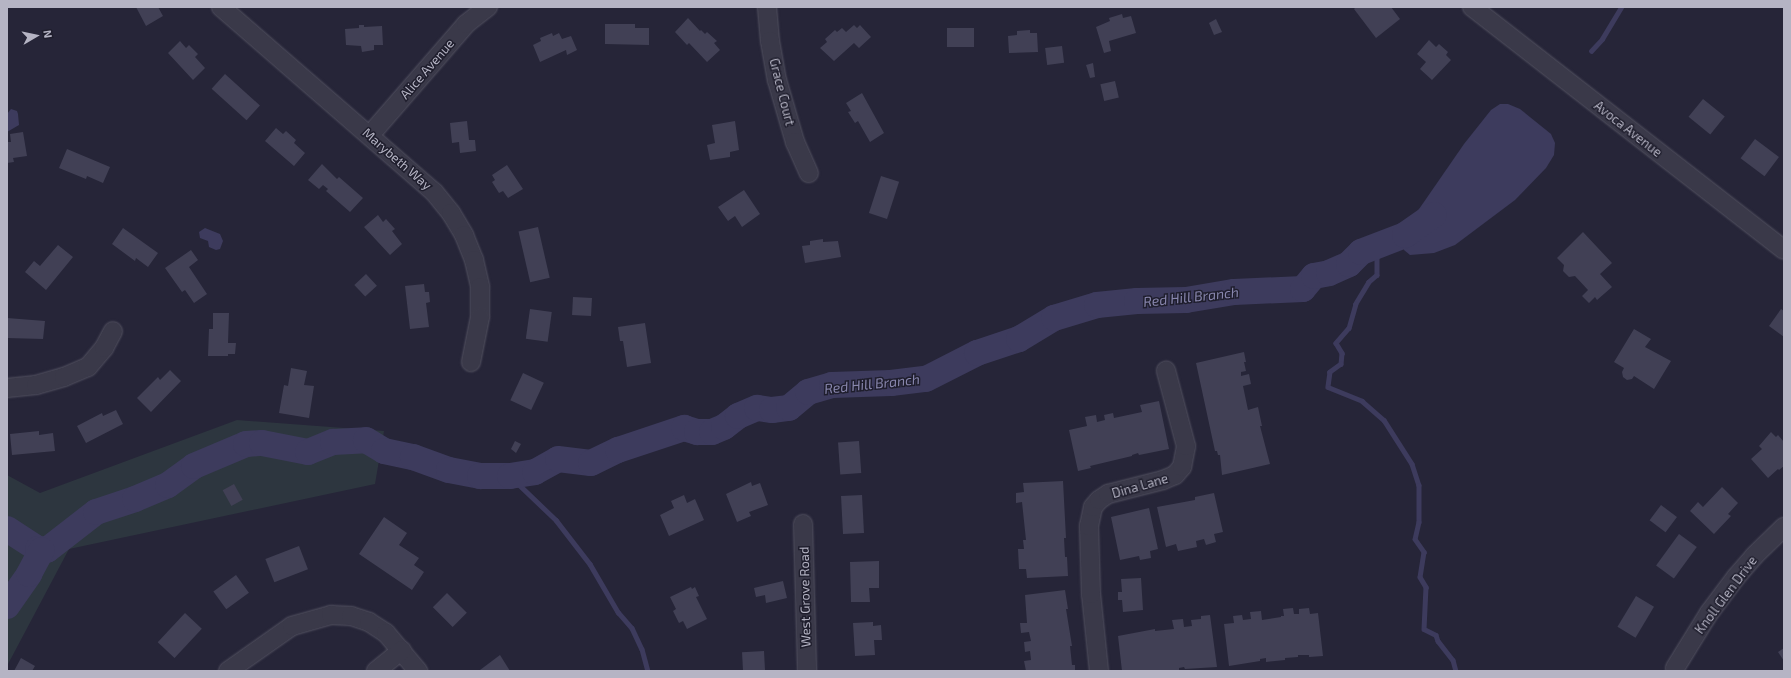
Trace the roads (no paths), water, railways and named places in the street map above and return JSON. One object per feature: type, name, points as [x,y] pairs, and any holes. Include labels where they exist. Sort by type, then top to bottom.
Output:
[{"type":"street","name":"Marybeth Way","points":[[221,7],[434,192],[451,213],[464,235],[474,260],[480,287],[480,317],[471,362]]},
{"type":"street","name":"Alice Avenue","points":[[370,135],[466,24],[488,7]]},
{"type":"street","name":"Grace Court","points":[[767,7],[777,80],[795,142],[809,173]]},
{"type":"street","name":"Avoca Avenue","points":[[1472,7],[1784,250]]},
{"type":"street","points":[[7,388],[36,385],[64,377],[88,367],[104,348],[113,331]]},
{"type":"street","name":"Dina Lane","points":[[1099,671],[1091,594],[1088,526],[1093,507],[1099,500],[1108,494],[1175,476],[1182,467],[1186,446],[1166,371]]},
{"type":"street","name":"West Grove Road","points":[[803,524],[807,671]]},
{"type":"street","name":"Knoll Glen Drive","points":[[1675,668],[1709,614],[1736,577],[1754,556],[1784,527]]},
{"type":"street","points":[[228,671],[292,626],[331,615],[351,616],[369,622],[386,632],[418,671]]},
{"type":"street","points":[[376,671],[402,650]]},
{"type":"waterway","name":"Red Hill Branch","points":[[1591,51],[1602,39],[1621,7]]},
{"type":"waterway","name":"Red Hill Branch","points":[[7,529],[38,549],[47,550],[96,512],[135,499],[168,485],[194,466],[246,444],[262,443],[308,452],[333,442],[366,440],[384,451],[413,457],[449,470],[480,476],[510,476],[535,472],[558,459],[591,463],[618,450],[684,428],[697,432],[712,432],[724,427],[738,416],[757,408],[772,410],[789,408],[808,392],[832,385],[891,383],[926,379],[977,353],[1019,339],[1054,318],[1097,305],[1137,301],[1186,300],[1234,292],[1303,289],[1314,276],[1329,273],[1349,264],[1361,252],[1405,235],[1434,215]]},
{"type":"waterway","points":[[1384,242],[1381,254],[1377,256],[1377,275],[1369,282],[1356,304],[1349,328],[1336,343],[1342,353],[1341,364],[1330,372],[1328,387],[1362,401],[1384,420],[1412,464],[1419,485],[1419,522],[1415,539],[1424,552],[1420,577],[1426,587],[1424,629],[1436,635],[1438,641],[1453,660],[1456,671]]},
{"type":"waterway","points":[[510,476],[556,520],[590,564],[618,612],[632,628],[642,649],[648,671]]},
{"type":"waterway","points":[[7,606],[29,574],[42,550]]}]
